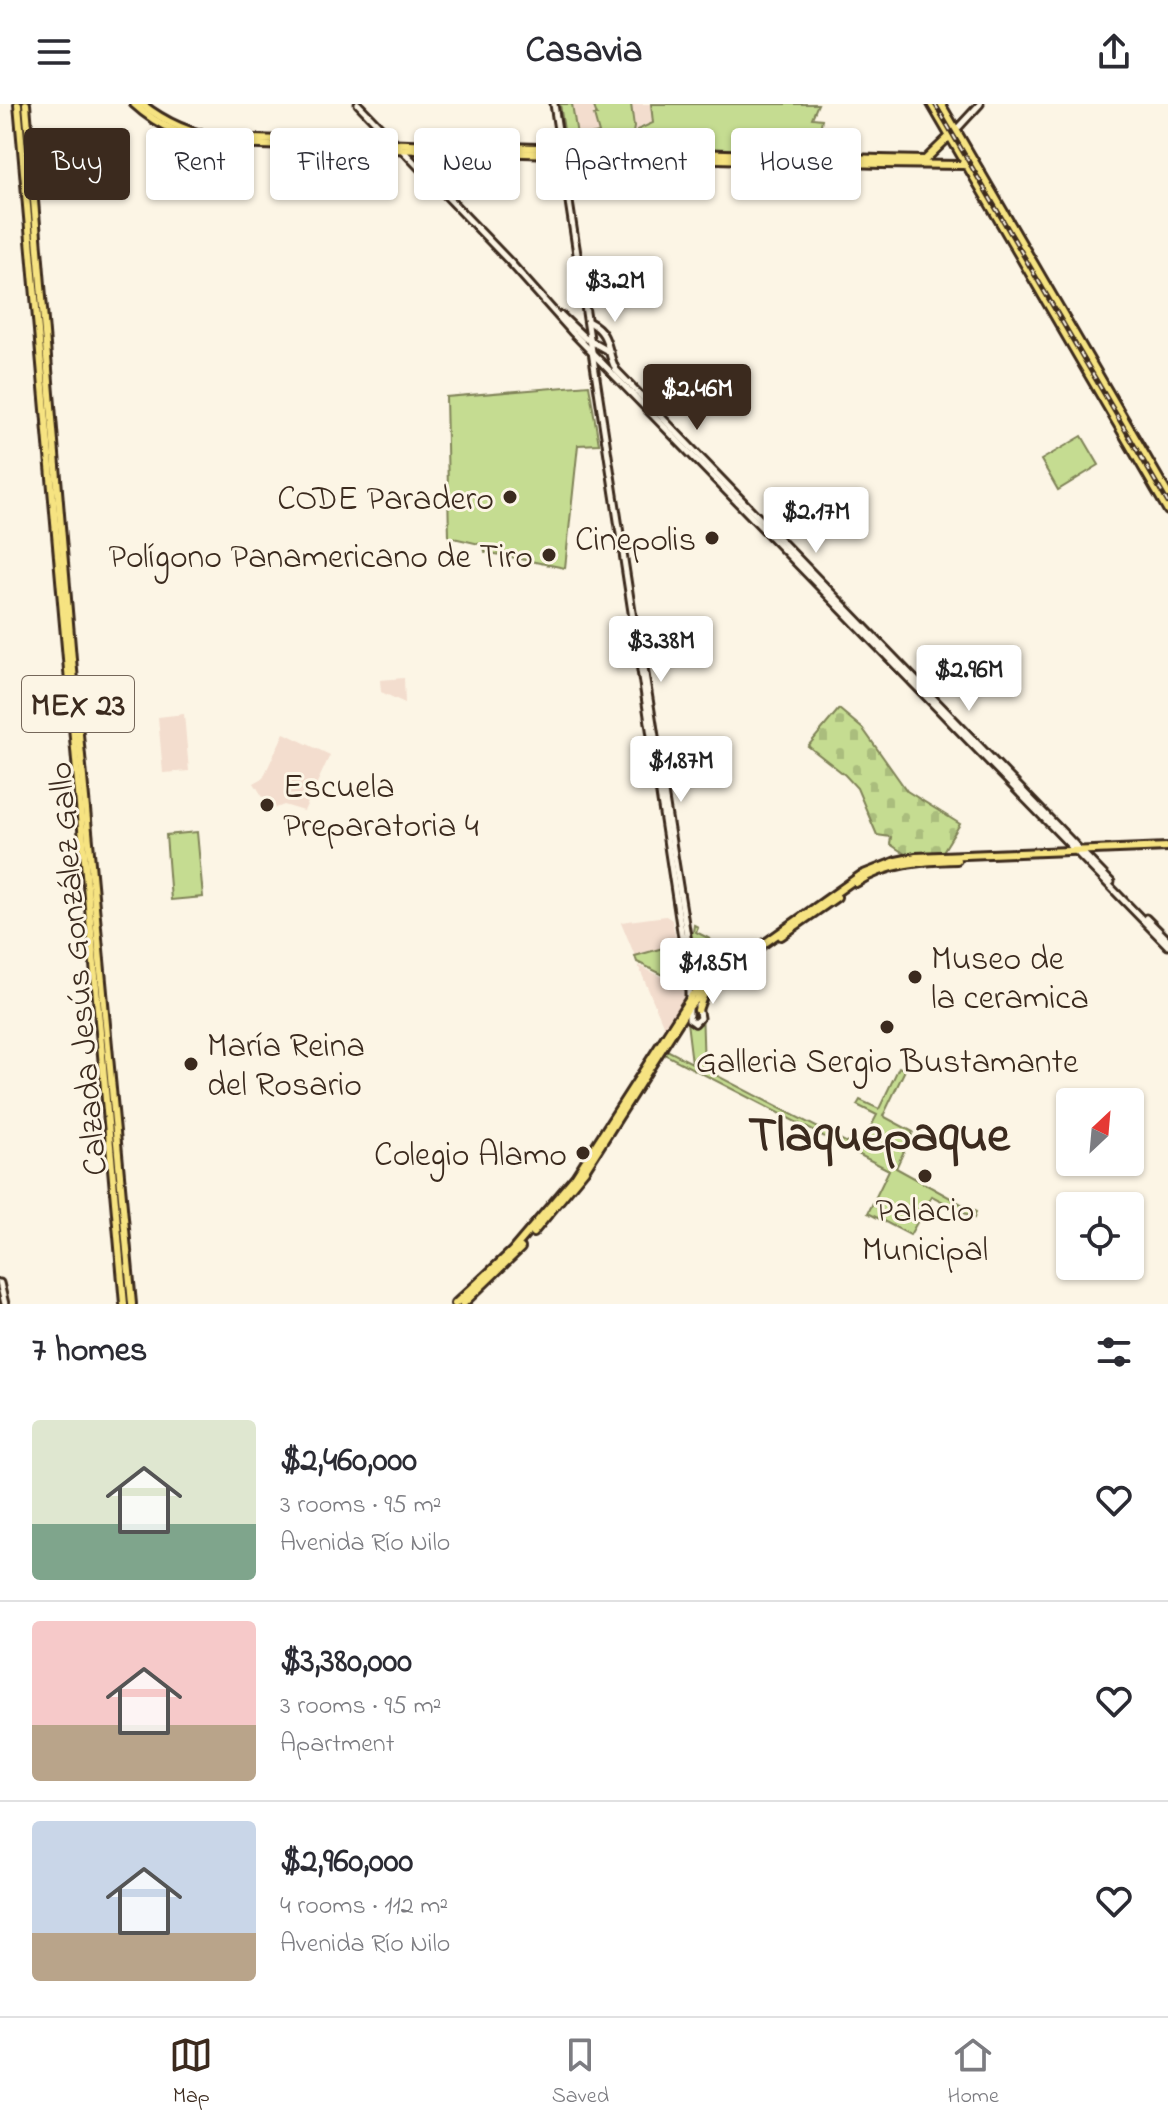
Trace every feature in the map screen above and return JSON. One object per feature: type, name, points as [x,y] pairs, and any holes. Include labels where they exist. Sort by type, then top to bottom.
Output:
[{"type":"main road","name":"Calzada Jesús González Gallo","points":[[18,104],[124,1304]]},
{"type":"main road","name":"Calzada Jesús González Gallo","points":[[26,104],[132,1304]]},
{"type":"main road","points":[[134,104],[173,131],[210,142],[270,143]]},
{"type":"main road","points":[[142,104],[176,126],[206,136],[270,139]]},
{"type":"main road","points":[[358,104],[381,128]]},
{"type":"main road","points":[[554,104],[558,128]]},
{"type":"main road","points":[[931,104],[1168,511]]},
{"type":"main road","points":[[941,104],[1168,494]]},
{"type":"main road","points":[[715,155],[922,160],[927,159],[980,104]]},
{"type":"main road","points":[[398,145],[536,150]]},
{"type":"main road","points":[[398,146],[593,353],[688,447]]},
{"type":"main road","points":[[715,156],[966,165],[978,168]]},
{"type":"main road","points":[[569,200],[689,983],[689,1019],[693,1023],[699,1020],[693,972],[625,562]]},
{"type":"main road","points":[[35,295],[41,276]]},
{"type":"main road","points":[[548,304],[591,341],[611,353]]},
{"type":"main road","points":[[588,322],[603,332],[616,370],[1168,943]]},
{"type":"main road","points":[[597,381],[611,371]]},
{"type":"main road","points":[[72,722],[81,741]]},
{"type":"main road","points":[[696,995],[862,879],[883,870],[916,862],[1168,848]]},
{"type":"main road","points":[[455,1304],[512,1251],[575,1177],[688,1004],[711,980],[853,880],[883,865],[916,857],[1081,852]]},
{"type":"main road","points":[[693,972],[701,981],[711,980]]},
{"type":"main road","points":[[698,1010],[706,989]]},
{"type":"main road","points":[[463,1304],[508,1263],[579,1179],[688,1004]]},
{"type":"main road","points":[[115,1213],[123,1201]]},
{"type":"main road","points":[[0,1283],[5,1304]]},
{"type":"shaded area","points":[[560,104],[651,104],[653,123],[641,128],[564,128]]},
{"type":"shaded area","points":[[404,678],[405,703],[381,692],[380,680]]},
{"type":"shaded area","points":[[184,714],[189,771],[163,773],[158,717]]},
{"type":"shaded area","points":[[284,733],[330,755],[304,811],[284,805],[271,810],[254,783],[263,778]]},
{"type":"shaded area","points":[[666,916],[672,920],[677,944],[635,956],[621,922]]},
{"type":"shaded area","points":[[638,965],[684,988],[683,999],[665,1029]]},
{"type":"green space","points":[[560,104],[572,104],[576,128],[564,128]]},
{"type":"green space","points":[[593,104],[631,104],[634,127],[598,128]]},
{"type":"green space","points":[[651,104],[818,104],[812,118],[822,119],[820,128],[731,128],[731,150],[715,150],[715,128],[642,128],[653,123]]},
{"type":"green space","name":"CODE Paradero","points":[[589,385],[599,444],[578,445],[565,568],[485,552],[484,545],[449,537],[446,397]]},
{"type":"green space","points":[[1082,436],[1099,465],[1058,490],[1041,460]]},
{"type":"green space","points":[[839,709],[863,729],[907,791],[960,824],[942,853],[908,856],[890,844],[891,837],[877,835],[857,788],[808,746]]},
{"type":"green space","points":[[197,832],[203,897],[171,900],[166,835]]},
{"type":"green space","points":[[694,925],[698,927],[696,932],[710,939],[696,969],[706,974],[709,970],[712,974],[706,978],[696,973],[690,933]]},
{"type":"green space","points":[[677,944],[684,985],[637,962],[635,956]]},
{"type":"green space","points":[[695,1004],[702,1007],[704,1069],[859,1149],[877,1115],[857,1105],[860,1100],[879,1109],[899,1067],[905,1070],[883,1116],[913,1132],[896,1168],[976,1212],[974,1218],[932,1196],[910,1235],[868,1213],[889,1170],[662,1053],[665,1049],[692,1063],[687,1022],[684,1020]]},
{"type":"railway","points":[[935,104],[1168,503]]},
{"type":"place","name":"CODE Paradero","points":[[510,497]]},
{"type":"place","name":"Cinepolis","points":[[712,538]]},
{"type":"place","name":"Polígono Panamericano de Tiro","points":[[549,555]]},
{"type":"place","name":"Escuela Preparatoria 4","points":[[267,805]]},
{"type":"place","name":"Museo de la ceramica","points":[[915,977]]},
{"type":"place","name":"Galleria Sergio Bustamante","points":[[887,1027]]},
{"type":"place","name":"María Reina del Rosario","points":[[191,1064]]},
{"type":"place","name":"Colegio Alamo","points":[[583,1153]]},
{"type":"place","name":"Palacio Municipal","points":[[925,1176]]},
{"type":"district","name":"Tlaquepaque","points":[[879,1132]]}]
